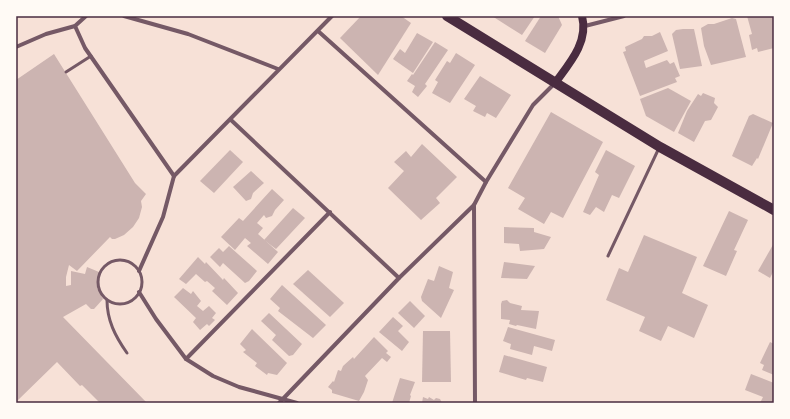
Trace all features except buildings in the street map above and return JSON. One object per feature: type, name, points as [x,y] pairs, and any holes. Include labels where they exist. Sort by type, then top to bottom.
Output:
[{"type":"main road","points":[[554,84],[568,66],[583,39],[585,26],[582,16]]},
{"type":"main road","points":[[451,17],[554,84],[660,147],[774,210]]},
{"type":"street","points":[[16,47],[46,34],[75,26],[86,16]]},
{"type":"street","points":[[124,16],[188,34],[278,69]]},
{"type":"street","points":[[139,271],[163,217],[174,176],[231,120],[278,69],[332,16]]},
{"type":"street","points":[[585,26],[624,16]]},
{"type":"street","points":[[75,26],[91,56],[174,176]]},
{"type":"street","points":[[318,31],[486,182]]},
{"type":"street","points":[[279,403],[399,278],[474,206],[486,182],[533,105],[554,84]]},
{"type":"street","points":[[231,120],[399,278]]},
{"type":"street","points":[[474,206],[475,403]]},
{"type":"street","points":[[186,359],[330,212]]},
{"type":"street","points":[[140,292],[156,319],[186,359],[213,376],[239,387],[297,403]]},
{"type":"lane","points":[[66,72],[91,56]]},
{"type":"lane","points":[[608,256],[660,147]]},
{"type":"lane","points":[[107,300],[121,304],[128,302],[140,292],[142,285],[139,271],[128,262],[120,260],[108,264],[99,275],[98,282],[99,289],[107,300],[107,314],[117,339],[127,353]]}]
